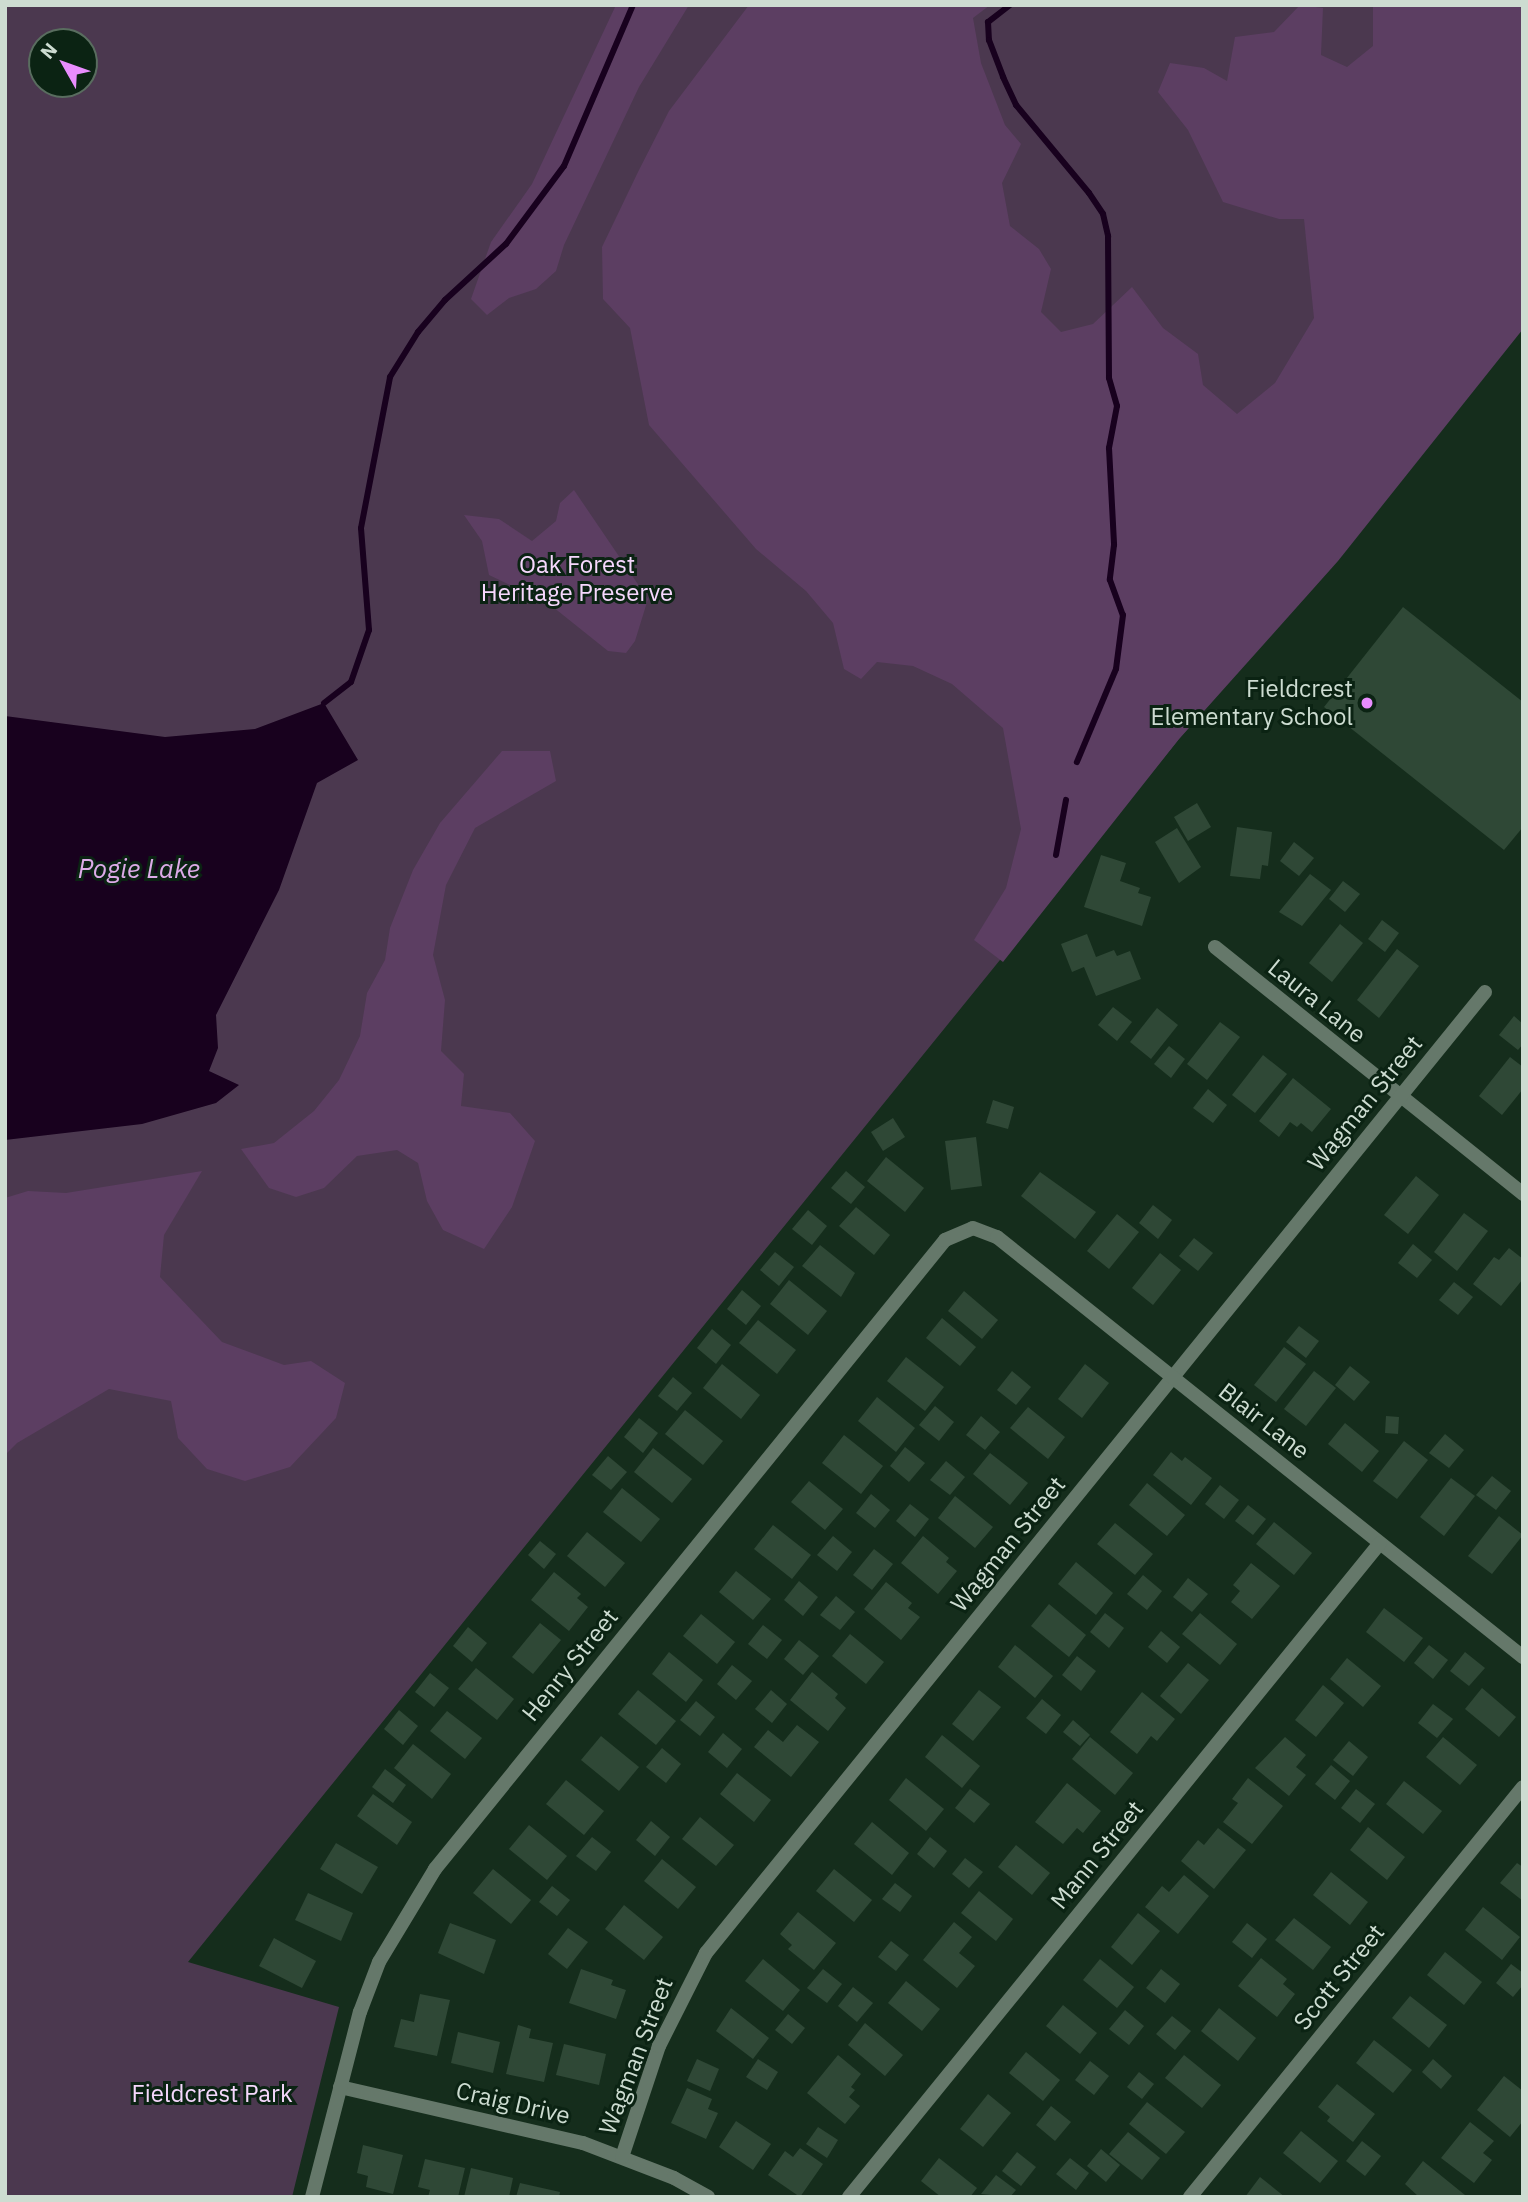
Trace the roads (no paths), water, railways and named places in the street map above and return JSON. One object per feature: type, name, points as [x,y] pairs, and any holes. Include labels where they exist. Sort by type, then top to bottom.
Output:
[{"type":"street","name":"Laura Lane","points":[[1215,947],[1523,1194]]},
{"type":"street","name":"Wagman Street","points":[[622,2157],[676,2004],[706,1953],[1485,992]]},
{"type":"street","name":"Blair Lane","points":[[973,1228],[997,1237],[1523,1657]]},
{"type":"street","name":"Henry Street","points":[[312,2197],[360,2012],[379,1962],[435,1869],[945,1240],[973,1228]]},
{"type":"street","name":"Mann Street","points":[[849,2197],[1380,1543]]},
{"type":"street","name":"Scott Street","points":[[1190,2197],[1523,1787]]},
{"type":"street","name":"Craig Drive","points":[[340,2087],[583,2143],[622,2157],[708,2197]]},
{"type":"water","name":"Pogie Lake","points":[[324,703],[358,760],[317,783],[279,890],[216,1015],[218,1048],[209,1071],[239,1085],[216,1103],[142,1124],[5,1140],[5,716],[165,737],[255,729]]},
{"type":"waterway","points":[[324,703],[351,682],[369,630],[361,528],[390,377],[418,332],[445,300],[506,244],[564,166],[633,5]]},
{"type":"waterway","points":[[1010,5],[988,22],[989,40],[1003,77],[1016,105],[1089,193],[1103,214],[1108,236],[1109,378],[1117,406],[1109,448],[1114,545],[1110,580],[1123,615],[1116,669],[1077,762]]},
{"type":"waterway","points":[[1056,855],[1066,800]]},
{"type":"place","name":"Fieldcrest Elementary School","points":[[1367,703]]},
{"type":"park label","name":"Oak Forest Heritage Preserve","points":[[577,579]]},
{"type":"park label","name":"Fieldcrest Park","points":[[212,2094]]}]
